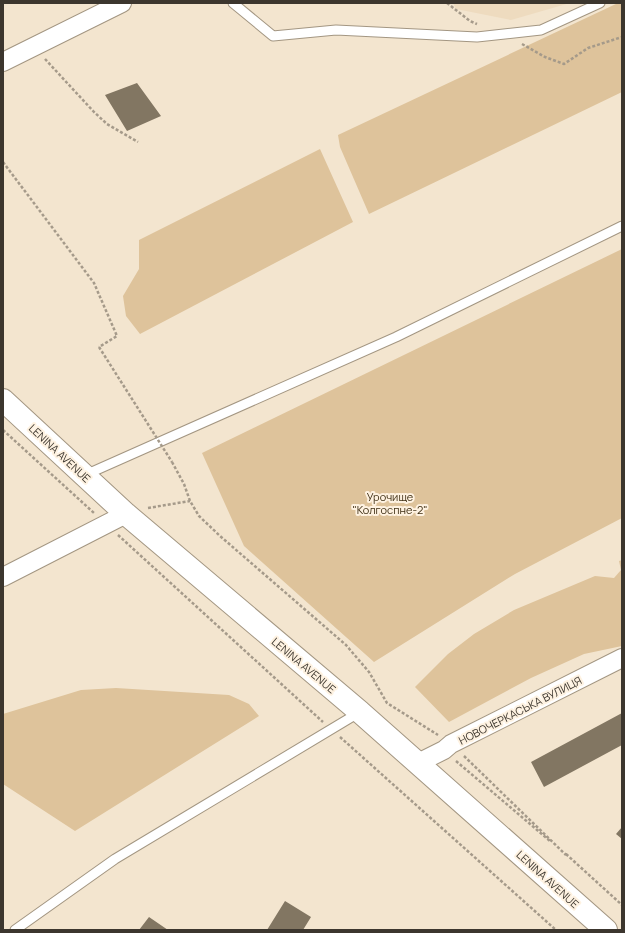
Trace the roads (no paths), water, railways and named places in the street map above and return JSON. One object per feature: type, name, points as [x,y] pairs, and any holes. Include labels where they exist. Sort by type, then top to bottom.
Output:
[{"type":"main road","name":"LENINA AVENUE","points":[[3,400],[84,475],[120,523],[360,712],[600,928]]},
{"type":"street","points":[[3,62],[122,3]]},
{"type":"street","points":[[3,578],[120,523]]},
{"type":"street","name":"НОВОЧЕРКАСЬКА ВУЛИЦЯ","points":[[418,763],[622,658]]},
{"type":"lane","points":[[234,3],[273,36],[336,30],[477,37],[541,30],[600,3]]},
{"type":"lane","points":[[84,475],[396,337],[622,226]]},
{"type":"lane","points":[[15,930],[115,859],[360,712]]},
{"type":"park label","name":"Урочище \"Колгоспне-2\"","points":[[390,502]]}]
